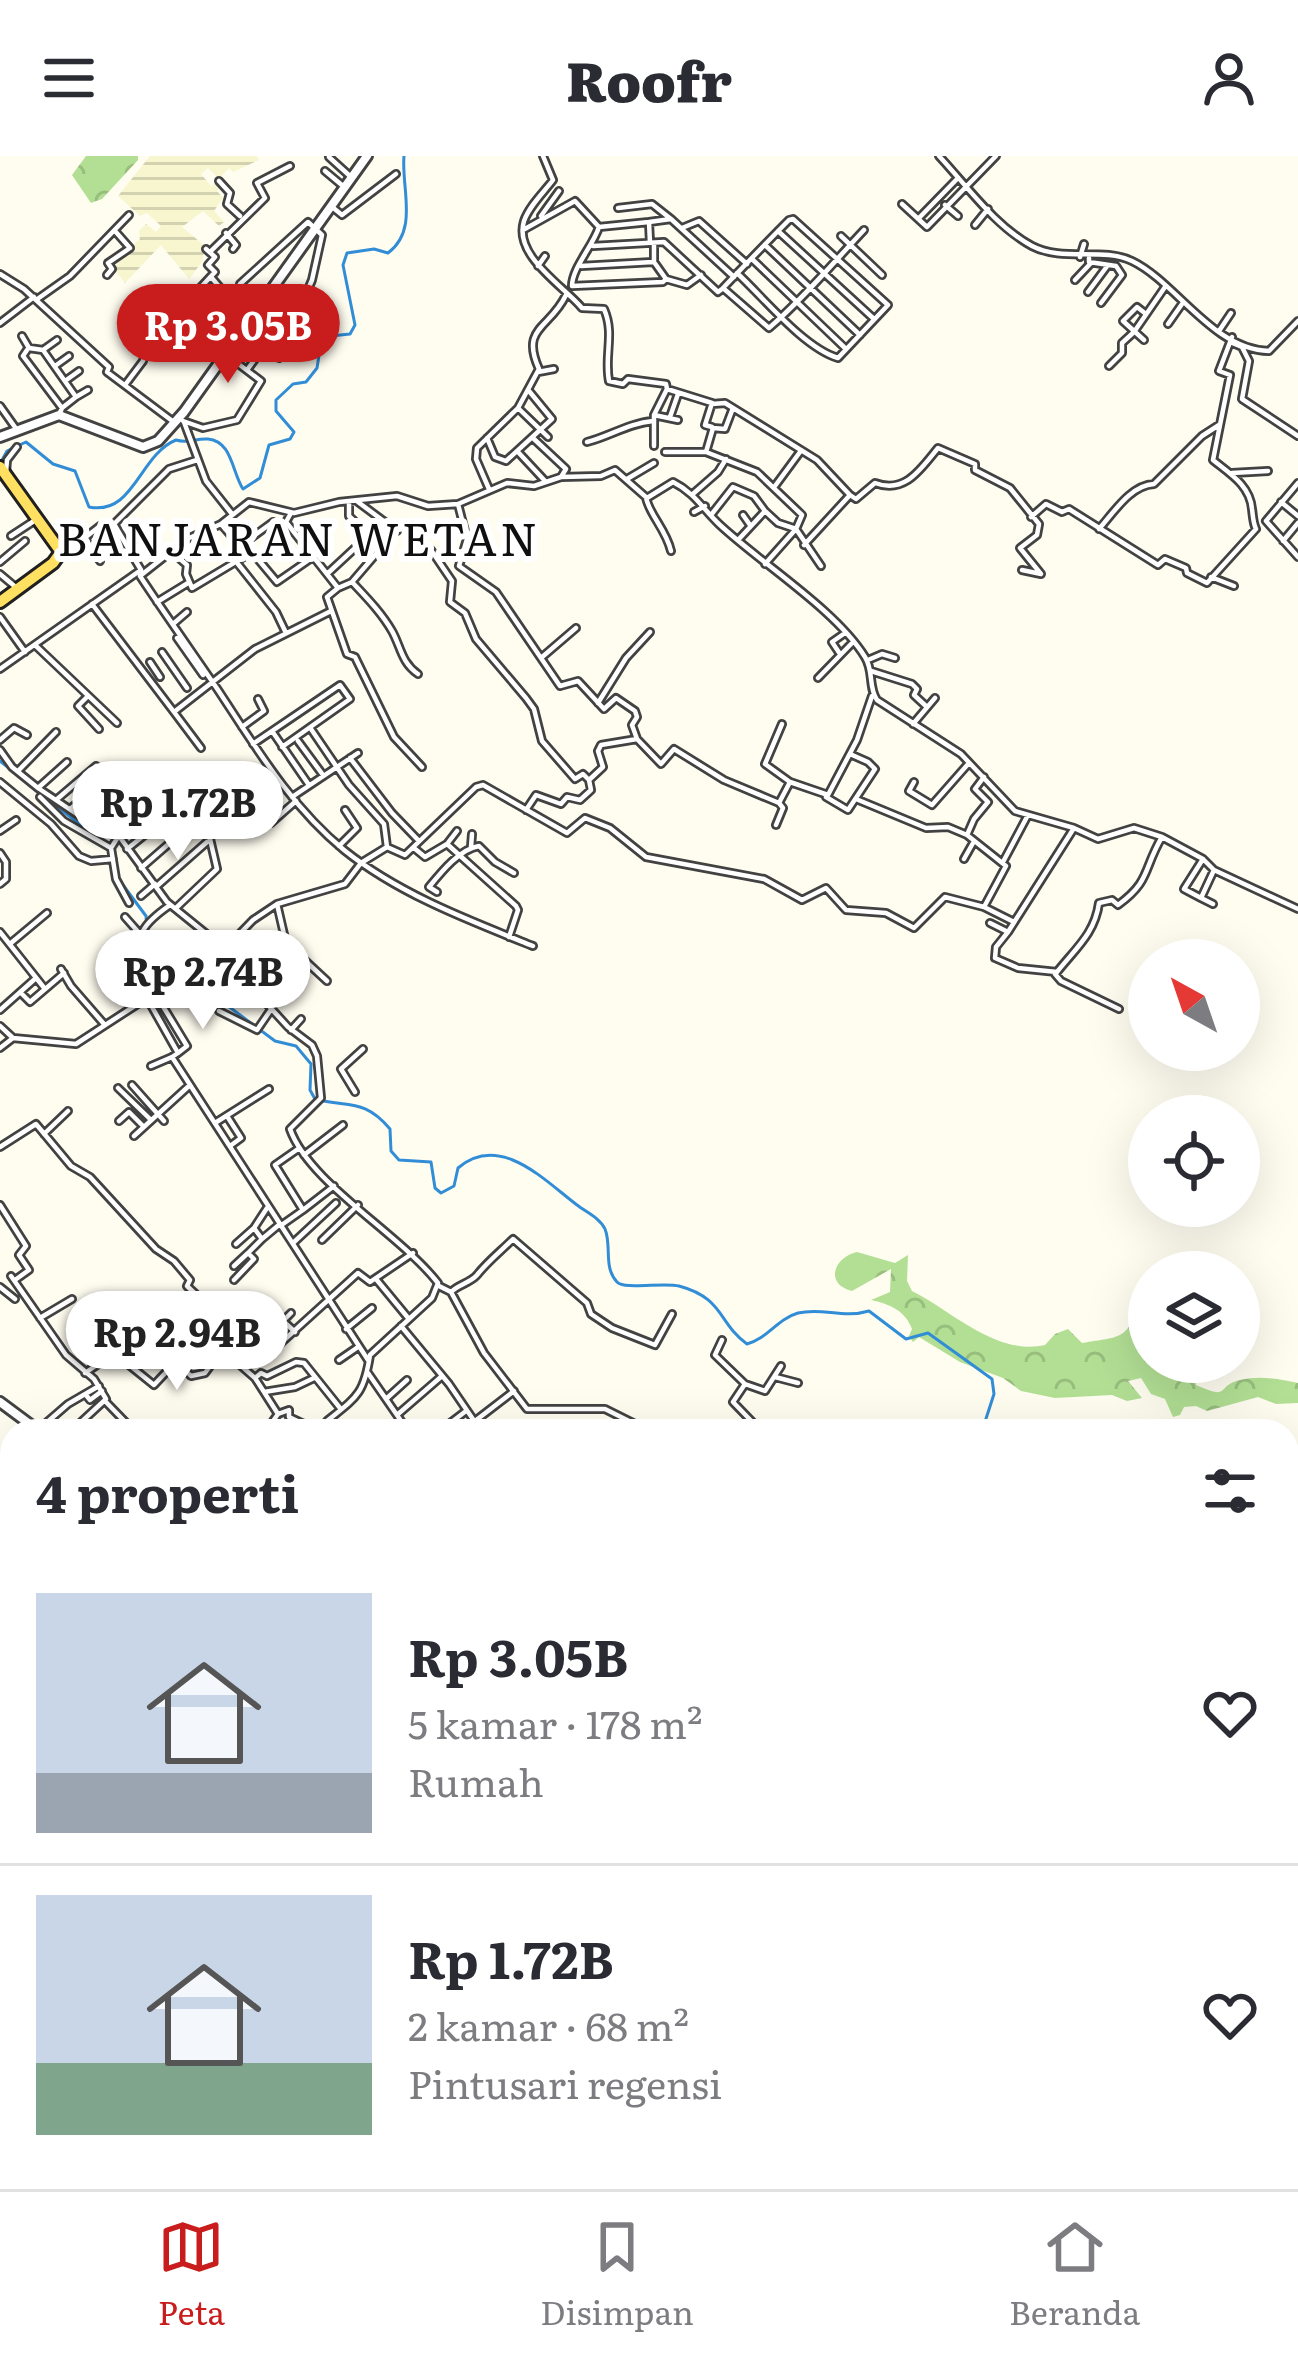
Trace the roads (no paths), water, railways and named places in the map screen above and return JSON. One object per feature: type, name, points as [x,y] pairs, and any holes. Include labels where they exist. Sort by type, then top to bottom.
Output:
[{"type":"main road","points":[[0,602],[58,557],[59,547],[2,470]]},
{"type":"street","points":[[29,348],[23,356],[60,411],[146,447],[179,421],[367,156]]},
{"type":"street","points":[[543,156],[553,180],[527,213],[523,230],[538,266],[567,296],[580,306],[602,307],[610,322],[609,382],[645,379],[712,404],[723,403],[817,460],[856,499],[874,483],[888,488],[912,479],[938,448],[975,464],[975,470],[1010,488],[1038,523],[1040,532],[1020,548],[1040,575],[1022,570]]},
{"type":"street","points":[[939,156],[988,209],[1033,246],[1117,266],[1122,276],[1101,303]]},
{"type":"street","points":[[902,204],[926,227],[996,156]]},
{"type":"street","points":[[328,157],[347,182]]},
{"type":"street","points":[[125,385],[143,361],[146,348],[215,272],[208,264],[215,257],[208,251],[266,197],[256,182],[290,166]]},
{"type":"street","points":[[325,171],[347,182]]},
{"type":"street","points":[[331,206],[342,215],[396,174]]},
{"type":"street","points":[[919,218],[958,178]]},
{"type":"street","points":[[219,181],[230,194],[226,204],[242,218]]},
{"type":"street","points":[[538,221],[559,191]]},
{"type":"street","points":[[523,230],[575,201],[599,226]]},
{"type":"street","points":[[593,246],[667,243],[718,292],[723,288],[735,275],[778,231],[793,219],[888,305],[838,358],[819,350],[783,315],[735,275],[680,229],[652,204],[618,208]]},
{"type":"street","points":[[945,205],[958,216]]},
{"type":"street","points":[[975,225],[988,209]]},
{"type":"street","points":[[0,323],[70,276],[129,215]]},
{"type":"street","points":[[599,226],[670,219]]},
{"type":"street","points":[[680,229],[699,220],[846,349]]},
{"type":"street","points":[[240,284],[308,222],[323,239],[312,280],[279,358]]},
{"type":"street","points":[[649,222],[654,262],[666,280]]},
{"type":"street","points":[[599,226],[593,246],[571,279],[572,286],[666,280],[689,285],[701,275]]},
{"type":"street","points":[[107,275],[112,269],[109,263],[130,248],[115,230]]},
{"type":"street","points":[[723,288],[767,327],[864,230]]},
{"type":"street","points":[[778,231],[874,320]]},
{"type":"street","points":[[226,233],[236,245],[233,249]]},
{"type":"street","points":[[841,236],[882,275]]},
{"type":"street","points":[[1080,257],[1084,244]]},
{"type":"street","points":[[765,245],[860,335]]},
{"type":"street","points":[[270,256],[286,268]]},
{"type":"street","points":[[538,266],[545,256]]},
{"type":"street","points":[[1076,280],[1090,260]]},
{"type":"street","points":[[1090,260],[1129,260],[1166,287],[1196,319],[1241,347],[1249,361],[1242,399],[1298,436]]},
{"type":"street","points":[[581,266],[654,262]]},
{"type":"street","points":[[1088,292],[1108,265]]},
{"type":"street","points":[[0,274],[35,298],[109,367],[107,372],[179,421],[192,436],[197,460],[214,494],[232,514]]},
{"type":"street","points":[[211,278],[223,291]]},
{"type":"street","points":[[1108,366],[1123,353],[1122,343],[1166,287]]},
{"type":"street","points":[[489,490],[476,459],[476,444],[487,439],[530,392],[538,372],[533,339],[567,296]]},
{"type":"street","points":[[188,301],[232,342]]},
{"type":"street","points":[[231,304],[278,340]]},
{"type":"street","points":[[1168,324],[1182,304]]},
{"type":"street","points":[[1144,340],[1124,320],[1137,307],[1147,314]]},
{"type":"street","points":[[1219,331],[1231,313]]},
{"type":"street","points":[[196,332],[190,326],[201,315]]},
{"type":"street","points":[[1231,340],[1269,351],[1298,321]]},
{"type":"street","points":[[22,336],[29,348]]},
{"type":"street","points":[[29,348],[43,350],[57,340]]},
{"type":"street","points":[[179,421],[203,428],[237,420],[261,381],[207,340]]},
{"type":"street","points":[[1031,518],[1047,503],[1063,513],[1069,508],[1158,565],[1165,559],[1204,583],[1211,578],[1256,529],[1249,498],[1232,472],[1213,460],[1230,375],[1219,370],[1231,340]]},
{"type":"street","points":[[247,370],[263,348]]},
{"type":"street","points":[[43,350],[76,397]]},
{"type":"street","points":[[813,356],[819,350]]},
{"type":"street","points":[[55,366],[69,356]]},
{"type":"street","points":[[538,372],[554,369]]},
{"type":"street","points":[[65,381],[79,371]]},
{"type":"street","points":[[654,446],[654,418],[667,388]]},
{"type":"street","points":[[0,437],[60,411],[88,390]]},
{"type":"street","points":[[487,439],[494,456],[504,461],[552,418],[530,392]]},
{"type":"street","points":[[587,442],[600,442],[632,424],[674,418],[679,393]]},
{"type":"street","points":[[527,418],[542,404]]},
{"type":"street","points":[[712,404],[705,425],[713,428],[724,429],[733,408]]},
{"type":"street","points":[[0,406],[17,430]]},
{"type":"street","points":[[518,408],[548,437]]},
{"type":"street","points":[[1099,529],[1127,497],[1144,484],[1154,484],[1220,425]]},
{"type":"street","points":[[706,452],[713,428]]},
{"type":"street","points":[[533,438],[566,469],[561,477]]},
{"type":"street","points":[[2,470],[16,447]]},
{"type":"street","points":[[775,486],[800,451]]},
{"type":"street","points":[[518,452],[546,482]]},
{"type":"street","points":[[665,452],[706,452],[754,470],[802,515],[796,529],[765,564]]},
{"type":"street","points":[[694,494],[726,459]]},
{"type":"street","points":[[58,557],[100,526],[114,524],[169,469],[197,460]]},
{"type":"street","points":[[627,479],[642,475],[654,464]]},
{"type":"street","points":[[0,669],[187,539],[221,524],[251,502],[292,513],[397,496],[425,505],[458,504],[507,483],[531,487],[561,477],[601,476],[616,470],[646,497],[671,551]]},
{"type":"street","points":[[1232,472],[1268,471]]},
{"type":"street","points":[[646,497],[672,482],[694,494],[845,633],[868,660],[872,696],[850,754],[826,797]]},
{"type":"street","points":[[1298,484],[1266,521],[1298,557]]},
{"type":"street","points":[[711,514],[734,487],[754,496],[778,523],[796,529],[821,566]]},
{"type":"street","points":[[804,545],[850,495]]},
{"type":"street","points":[[353,502],[397,531]]},
{"type":"street","points":[[353,502],[349,516],[382,547],[352,582],[327,596],[347,654],[355,657],[394,737],[422,766]]},
{"type":"street","points":[[1281,502],[1298,519],[1283,541]]},
{"type":"street","points":[[449,574],[459,566],[466,539],[458,504]]},
{"type":"street","points":[[694,512],[705,506]]},
{"type":"street","points":[[739,539],[765,511]]},
{"type":"street","points":[[292,513],[286,522],[338,588]]},
{"type":"street","points":[[743,514],[750,525]]},
{"type":"street","points":[[11,536],[38,518]]},
{"type":"street","points":[[221,524],[240,546],[273,522]]},
{"type":"street","points":[[114,524],[203,675]]},
{"type":"street","points":[[327,574],[369,535]]},
{"type":"street","points":[[85,539],[100,561]]},
{"type":"street","points":[[0,562],[25,541]]},
{"type":"street","points":[[431,550],[453,583],[450,602],[464,613],[480,645],[532,706],[541,740],[574,779],[583,775],[589,780],[591,790],[580,800],[567,796],[561,804],[536,795],[526,810]]},
{"type":"street","points":[[172,552],[187,566],[193,588],[252,552],[278,582],[313,557]]},
{"type":"street","points":[[238,563],[277,613],[286,633]]},
{"type":"street","points":[[459,566],[496,592],[560,686],[578,681],[604,709],[616,698],[638,716],[632,725],[637,739],[660,764],[674,749],[724,780],[779,803],[783,808],[776,825]]},
{"type":"street","points":[[0,574],[18,589]]},
{"type":"street","points":[[1211,578],[1234,586]]},
{"type":"street","points":[[145,603],[189,582]]},
{"type":"street","points":[[352,582],[385,621],[406,665],[418,674]]},
{"type":"street","points":[[92,604],[201,748]]},
{"type":"street","points":[[174,712],[255,649],[331,611]]},
{"type":"street","points":[[173,624],[187,612]]},
{"type":"street","points":[[0,617],[25,652]]},
{"type":"street","points":[[541,658],[576,628]]},
{"type":"street","points":[[598,703],[626,658],[650,632]]},
{"type":"street","points":[[840,654],[832,643],[845,633]]},
{"type":"street","points":[[177,638],[310,821],[361,863],[422,898],[532,946]]},
{"type":"street","points":[[818,678],[853,642]]},
{"type":"street","points":[[35,644],[117,723]]},
{"type":"street","points":[[162,652],[187,688]]},
{"type":"street","points":[[868,660],[882,654],[896,658]]},
{"type":"street","points":[[155,669],[168,660]]},
{"type":"street","points":[[150,662],[160,676]]},
{"type":"street","points":[[871,671],[912,684],[917,689],[914,695],[927,707]]},
{"type":"street","points":[[253,744],[340,686],[350,699],[282,747]]},
{"type":"street","points":[[88,696],[78,706],[99,729]]},
{"type":"street","points":[[872,696],[956,746],[1010,808],[1074,827],[1099,840],[1135,828],[1162,837],[1214,870],[1298,910]]},
{"type":"street","points":[[913,724],[935,698]]},
{"type":"street","points":[[242,727],[264,711],[258,699]]},
{"type":"street","points":[[330,716],[337,724]]},
{"type":"street","points":[[782,724],[765,764],[847,811],[875,768],[850,754]]},
{"type":"street","points":[[0,740],[14,728],[27,735]]},
{"type":"street","points":[[311,729],[384,824],[387,847]]},
{"type":"street","points":[[18,771],[56,731]]},
{"type":"street","points":[[272,731],[309,785]]},
{"type":"street","points":[[296,739],[323,775]]},
{"type":"street","points":[[589,780],[604,766],[601,745],[637,739]]},
{"type":"street","points":[[0,750],[38,788],[127,849],[173,907],[226,949],[241,975],[291,1030],[309,1040],[317,1053],[321,1098],[290,1129],[301,1152],[413,1253],[440,1286],[452,1292],[484,1353],[529,1410],[605,1409],[625,1419]]},
{"type":"street","points":[[272,823],[309,785],[358,754]]},
{"type":"street","points":[[350,758],[425,857],[447,844],[457,831]]},
{"type":"street","points":[[38,788],[67,762]]},
{"type":"street","points":[[914,782],[909,790],[933,805],[969,763]]},
{"type":"street","points":[[56,800],[95,766]]},
{"type":"street","points":[[967,836],[988,802],[975,789],[984,777]]},
{"type":"street","points":[[70,809],[102,783],[112,792],[132,780]]},
{"type":"street","points":[[0,782],[51,824],[79,856],[91,861],[113,859]]},
{"type":"street","points":[[779,803],[790,782]]},
{"type":"street","points":[[387,847],[403,856],[479,786],[567,833],[585,818],[610,828],[646,856],[764,879],[799,899],[824,887],[846,910],[886,913],[914,928],[945,897],[985,907],[1014,922]]},
{"type":"street","points":[[40,797],[73,827],[115,842]]},
{"type":"street","points":[[856,799],[926,828],[948,827],[1003,862],[1006,868],[985,907]]},
{"type":"street","points":[[127,849],[187,801],[210,839],[216,871],[173,907],[153,917],[140,934]]},
{"type":"street","points":[[339,846],[356,828],[345,810]]},
{"type":"street","points":[[1003,862],[1028,815]]},
{"type":"street","points":[[0,831],[16,820]]},
{"type":"street","points":[[1074,827],[993,957],[1018,968],[1055,974],[1119,1009]]},
{"type":"street","points":[[141,868],[188,828]]},
{"type":"street","points":[[471,847],[472,834]]},
{"type":"street","points":[[1055,974],[1085,943],[1097,921],[1099,903],[1112,900],[1118,905],[1140,889],[1162,837]]},
{"type":"street","points":[[141,896],[210,839]]},
{"type":"street","points":[[115,842],[113,859],[120,890],[129,903]]},
{"type":"street","points":[[964,859],[973,843]]},
{"type":"street","points":[[447,844],[518,908],[509,937]]},
{"type":"street","points":[[422,898],[458,854],[471,847],[479,846],[514,873]]},
{"type":"street","points":[[226,949],[277,904],[345,884],[361,863],[387,847]]},
{"type":"street","points":[[0,854],[6,862],[6,880],[0,884]]},
{"type":"street","points":[[1203,859],[1184,887],[1213,904]]},
{"type":"street","points":[[1201,898],[1214,870]]},
{"type":"street","points":[[1230,888],[1233,879]]},
{"type":"street","points":[[429,887],[436,892]]},
{"type":"street","points":[[277,904],[287,945],[327,981]]},
{"type":"street","points":[[10,943],[47,913]]},
{"type":"street","points":[[125,917],[140,934],[148,962],[161,966]]},
{"type":"street","points":[[990,923],[1008,932]]},
{"type":"street","points":[[0,932],[46,989]]},
{"type":"street","points":[[241,975],[259,961]]},
{"type":"street","points":[[153,1006],[178,989],[176,982],[184,968]]},
{"type":"street","points":[[20,992],[30,1002],[62,971],[104,1024]]},
{"type":"street","points":[[134,974],[190,1085],[368,1360],[363,1390],[330,1419]]},
{"type":"street","points":[[0,1010],[36,978]]},
{"type":"street","points":[[0,1026],[13,1038],[76,1044],[148,998]]},
{"type":"street","points":[[151,1066],[187,1046],[161,1003]]},
{"type":"street","points":[[219,1011],[260,1028],[272,1008]]},
{"type":"street","points":[[291,1030],[301,1019]]},
{"type":"street","points":[[0,1048],[13,1038]]},
{"type":"street","points":[[355,1092],[340,1070],[364,1049]]},
{"type":"street","points":[[132,1085],[164,1121]]},
{"type":"street","points":[[134,1136],[190,1085]]},
{"type":"street","points":[[118,1088],[150,1119]]},
{"type":"street","points":[[214,1123],[269,1089]]},
{"type":"street","points":[[44,1134],[68,1111]]},
{"type":"street","points":[[119,1121],[129,1112],[143,1126]]},
{"type":"street","points":[[227,1116],[241,1138],[230,1146]]},
{"type":"street","points":[[126,1129],[136,1118]]},
{"type":"street","points":[[0,1148],[36,1124],[71,1166],[90,1177],[190,1280],[187,1286],[233,1335],[244,1356],[239,1364],[255,1378],[278,1414]]},
{"type":"street","points":[[317,1220],[304,1209],[275,1165],[343,1125]]},
{"type":"street","points":[[308,1176],[316,1169]]},
{"type":"street","points":[[234,1266],[334,1186]]},
{"type":"street","points":[[292,1243],[336,1203]]},
{"type":"street","points":[[0,1205],[26,1246],[19,1256],[29,1271],[13,1278],[66,1355],[101,1388],[105,1401],[122,1419]]},
{"type":"street","points":[[322,1240],[358,1205]]},
{"type":"street","points":[[236,1244],[268,1207]]},
{"type":"street","points":[[254,1228],[262,1239]]},
{"type":"street","points":[[452,1292],[513,1239],[612,1328],[655,1345],[672,1314]]},
{"type":"street","points":[[234,1280],[254,1259],[248,1253]]},
{"type":"street","points":[[272,1351],[358,1274],[370,1282],[413,1253]]},
{"type":"street","points":[[376,1279],[409,1319]]},
{"type":"street","points":[[368,1360],[440,1286]]},
{"type":"street","points":[[0,1287],[15,1299]]},
{"type":"street","points":[[40,1318],[72,1299]]},
{"type":"street","points":[[346,1329],[372,1308]]},
{"type":"street","points":[[291,1313],[284,1321],[295,1332]]},
{"type":"street","points":[[85,1373],[139,1322]]},
{"type":"street","points":[[401,1326],[471,1419]]},
{"type":"street","points":[[112,1352],[154,1384],[170,1369],[177,1373],[184,1369],[191,1376],[205,1372],[233,1335]]},
{"type":"street","points":[[722,1340],[715,1356],[745,1384],[763,1392],[782,1366]]},
{"type":"street","points":[[339,1360],[358,1347]]},
{"type":"street","points":[[255,1378],[300,1362],[342,1410]]},
{"type":"street","points":[[368,1373],[400,1419]]},
{"type":"street","points":[[397,1415],[442,1376]]},
{"type":"street","points":[[264,1392],[295,1388],[314,1378]]},
{"type":"street","points":[[776,1378],[798,1383]]},
{"type":"street","points":[[386,1399],[407,1380]]},
{"type":"street","points":[[745,1384],[733,1402],[749,1419]]},
{"type":"street","points":[[51,1419],[68,1404],[101,1388]]},
{"type":"street","points":[[477,1419],[514,1391]]},
{"type":"street","points":[[84,1419],[105,1401]]},
{"type":"street","points":[[274,1419],[289,1410],[295,1419]]},
{"type":"street","points":[[456,1419],[466,1412]]},
{"type":"waterway","points":[[0,464],[7,451],[26,442],[53,464],[75,471],[89,507],[104,507],[127,494],[153,458],[176,440],[208,439],[222,445],[243,489],[260,478],[269,445],[290,439],[294,432],[276,411],[276,400],[293,384],[306,382],[317,368],[321,343],[331,336],[350,334],[355,325],[343,265],[347,253],[374,249],[388,253],[403,233],[404,156]]},
{"type":"waterway","points":[[0,761],[78,823],[113,839]]},
{"type":"waterway","points":[[117,877],[146,916],[149,956],[156,963],[179,968],[174,982]]},
{"type":"waterway","points":[[180,989],[199,1004],[221,1002],[275,1041],[296,1046],[311,1064],[310,1090],[315,1099],[355,1106],[381,1119],[390,1129],[391,1151],[399,1160],[431,1162],[435,1188],[441,1193],[454,1186],[458,1168],[474,1158],[490,1155],[521,1164],[603,1225],[610,1270],[617,1282],[694,1291],[713,1304],[747,1344],[791,1316],[869,1311],[906,1339],[928,1333],[992,1379],[994,1394],[986,1419]]},
{"type":"district","name":"BANJARAN WETAN","points":[[299,540]]}]
